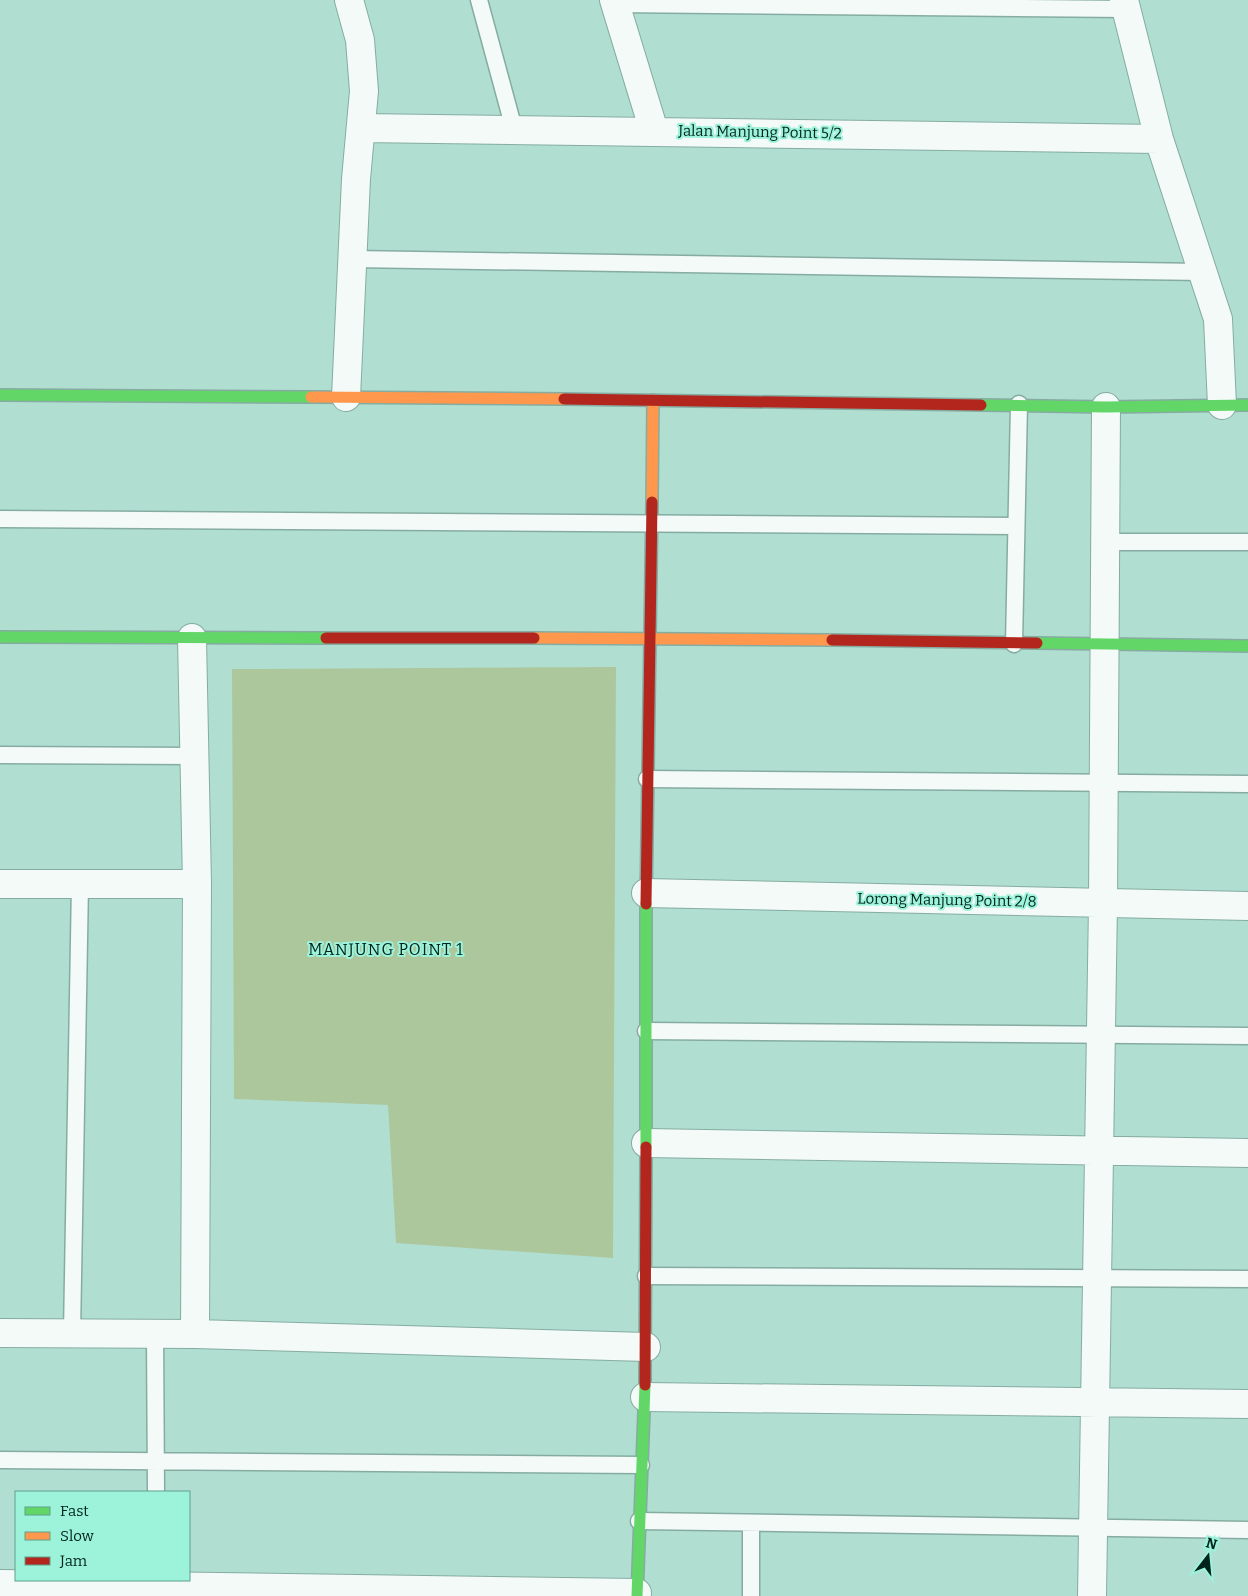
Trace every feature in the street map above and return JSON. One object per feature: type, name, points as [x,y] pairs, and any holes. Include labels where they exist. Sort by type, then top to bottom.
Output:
[{"type":"street","points":[[346,397],[356,179],[364,91],[360,40],[349,0]]},
{"type":"street","points":[[614,2],[654,131]]},
{"type":"street","points":[[0,395],[653,400],[1019,404],[1106,407],[1235,405],[1218,319],[1159,139],[1125,5]]},
{"type":"street","name":"Jalan Manjung Point 5/2","points":[[361,128],[1159,139]]},
{"type":"street","points":[[0,1584],[156,1583],[637,1595],[646,1347],[646,893],[653,400]]},
{"type":"street","points":[[1092,1596],[1103,903],[1106,407]]},
{"type":"street","points":[[0,637],[650,638],[1248,646]]},
{"type":"street","points":[[192,638],[197,884],[195,1334]]},
{"type":"street","points":[[0,884],[197,884]]},
{"type":"street","name":"Lorong Manjung Point 2/8","points":[[646,893],[1248,906]]},
{"type":"street","points":[[646,1143],[1248,1153]]},
{"type":"street","points":[[0,1332],[195,1334],[646,1347]]},
{"type":"street","points":[[645,1397],[1248,1404]]},
{"type":"lane","points":[[479,0],[514,129]]},
{"type":"lane","points":[[614,2],[1125,5]]},
{"type":"lane","points":[[353,259],[1203,272]]},
{"type":"lane","points":[[1014,644],[1019,404]]},
{"type":"lane","points":[[0,519],[1016,526]]},
{"type":"lane","points":[[1105,542],[1248,542]]},
{"type":"lane","points":[[0,755],[194,756]]},
{"type":"lane","points":[[648,779],[1248,784]]},
{"type":"lane","points":[[72,1333],[80,884]]},
{"type":"lane","points":[[646,1031],[1248,1036]]},
{"type":"lane","points":[[646,1276],[1248,1279]]},
{"type":"lane","points":[[156,1334],[156,1491]]},
{"type":"lane","points":[[0,1460],[642,1465]]},
{"type":"lane","points":[[639,1520],[1248,1530]]},
{"type":"lane","points":[[751,1523],[751,1596]]},
{"type":"green space","points":[[616,667],[613,1258],[396,1243],[388,1105],[234,1099],[232,669]]},
{"type":"traffic: fast","points":[[0,395],[311,397]]},
{"type":"traffic: fast","points":[[981,405],[1106,407],[1248,405]]},
{"type":"traffic: fast","points":[[0,637],[326,638]]},
{"type":"traffic: fast","points":[[1037,643],[1248,646]]},
{"type":"traffic: fast","points":[[646,904],[646,1147]]},
{"type":"traffic: fast","points":[[637,1596],[645,1385]]},
{"type":"traffic: slow","points":[[311,397],[564,399]]},
{"type":"traffic: slow","points":[[652,502],[653,400]]},
{"type":"traffic: slow","points":[[534,638],[832,640]]},
{"type":"traffic: jam","points":[[564,399],[981,405]]},
{"type":"traffic: jam","points":[[646,904],[652,502]]},
{"type":"traffic: jam","points":[[326,638],[534,638]]},
{"type":"traffic: jam","points":[[832,640],[1037,643]]},
{"type":"traffic: jam","points":[[645,1385],[646,1147]]},
{"type":"district","name":"MANJUNG POINT 1","points":[[386,949]]}]
